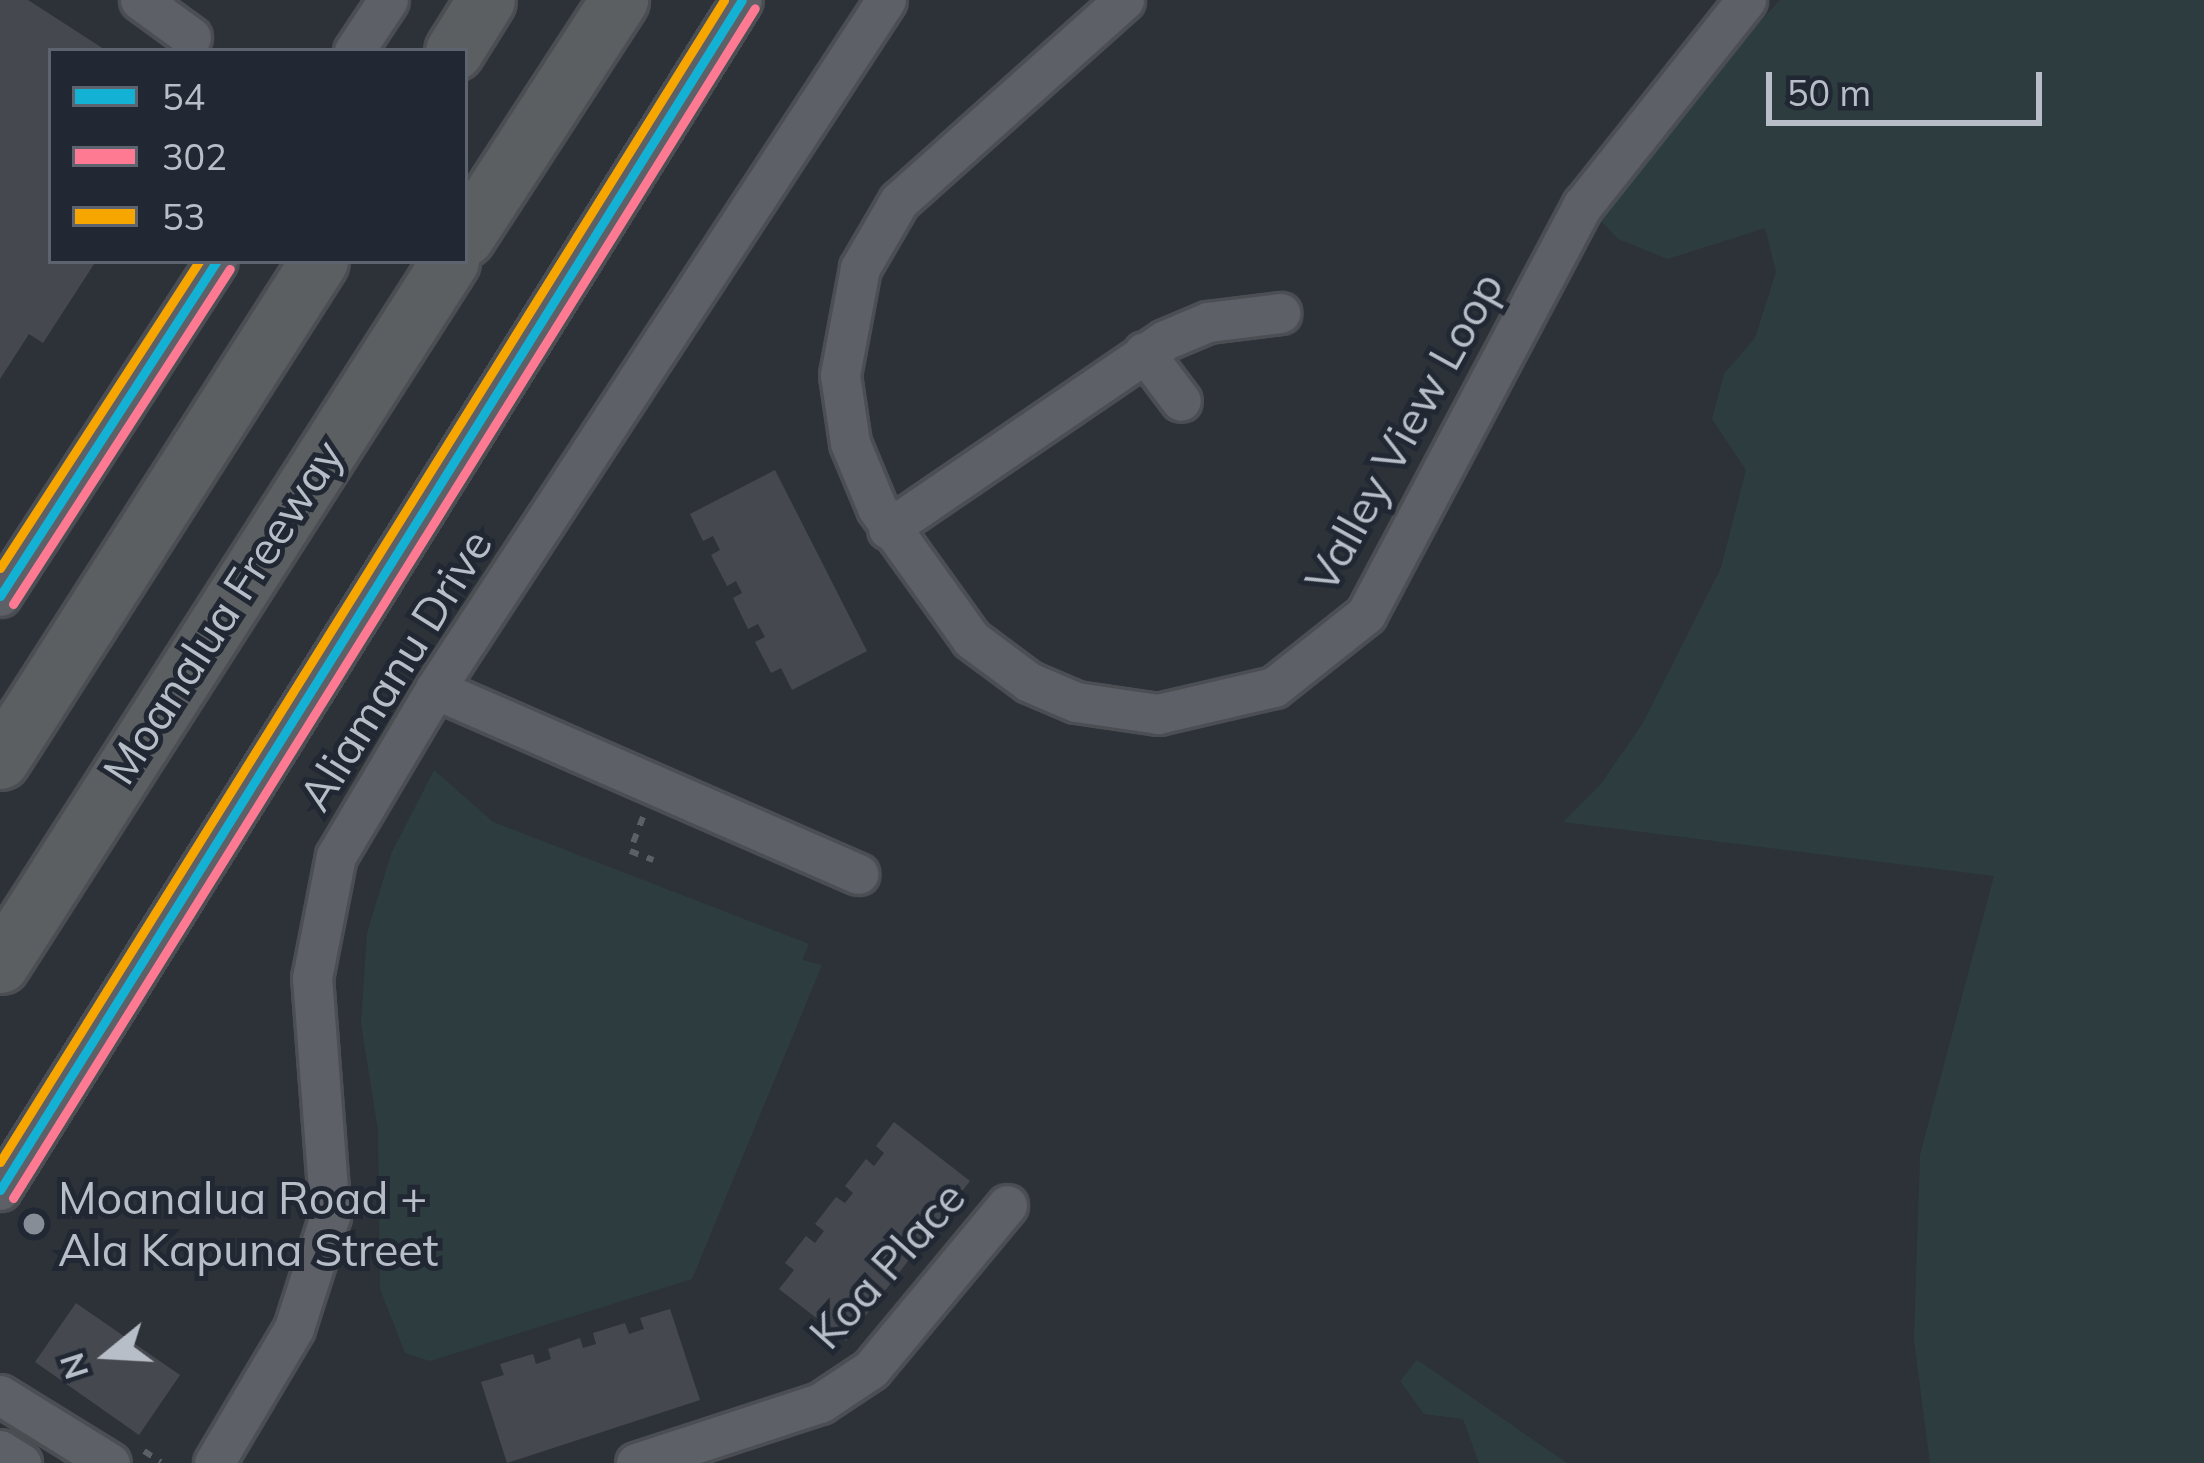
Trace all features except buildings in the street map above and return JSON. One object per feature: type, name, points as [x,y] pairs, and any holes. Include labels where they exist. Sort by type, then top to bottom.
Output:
[{"type":"highway","points":[[456,48],[486,0]]},
{"type":"highway","points":[[468,232],[619,0]]},
{"type":"highway","points":[[0,760],[317,264]]},
{"type":"highway","name":"Moanalua Freeway","points":[[0,964],[447,264]]},
{"type":"street","points":[[140,0],[191,37]]},
{"type":"street","points":[[356,48],[388,0]]},
{"type":"street","points":[[0,1190],[742,0]]},
{"type":"street","name":"Aliamanu Drive","points":[[214,1463],[294,1328],[330,1216],[312,978],[322,902],[357,816],[435,689],[886,0]]},
{"type":"street","name":"Valley View Loop","points":[[1124,0],[899,200],[860,268],[840,343],[843,410],[888,529],[971,639],[1029,682],[1076,702],[1158,714],[1274,688],[1366,614],[1583,205],[1746,0]]},
{"type":"street","points":[[0,596],[215,264]]},
{"type":"street","points":[[888,529],[1144,352],[1208,322],[1280,313]]},
{"type":"street","points":[[1144,352],[1181,401]]},
{"type":"street","points":[[435,689],[858,874]]},
{"type":"street","name":"Koa Place","points":[[637,1463],[721,1449],[820,1402],[872,1369],[1006,1204]]},
{"type":"street","points":[[0,1395],[110,1463]]},
{"type":"street","points":[[0,1450],[21,1463]]},
{"type":"path","points":[[645,814],[630,851],[653,860]]},
{"type":"shaded area","points":[[1780,0],[2204,0],[2204,1463],[1930,1463],[1914,1340],[1920,1155],[1994,876],[1563,822],[1601,784],[1643,723],[1721,568],[1746,470],[1712,419],[1724,374],[1755,338],[1776,272],[1765,228],[1668,259],[1618,239],[1597,217],[1683,105]]},
{"type":"shaded area","points":[[434,770],[493,822],[809,944],[802,960],[822,965],[692,1279],[430,1361],[405,1353],[380,1289],[378,1130],[361,1024],[367,933],[391,854]]},
{"type":"shaded area","points":[[1417,1360],[1567,1463],[1479,1463],[1463,1419],[1424,1414],[1400,1381]]},
{"type":"transit line","name":"53","points":[[0,1162],[724,0]]},
{"type":"transit line","name":"54","points":[[0,1190],[742,0]]},
{"type":"transit line","name":"302","points":[[13,1198],[755,8]]},
{"type":"transit line","name":"53","points":[[0,568],[197,264]]},
{"type":"transit line","name":"54","points":[[0,596],[215,264]]},
{"type":"transit line","name":"302","points":[[13,604],[230,269]]},
{"type":"place","name":"Moanalua Road + Ala Kapuna Street","points":[[34,1224]]}]
